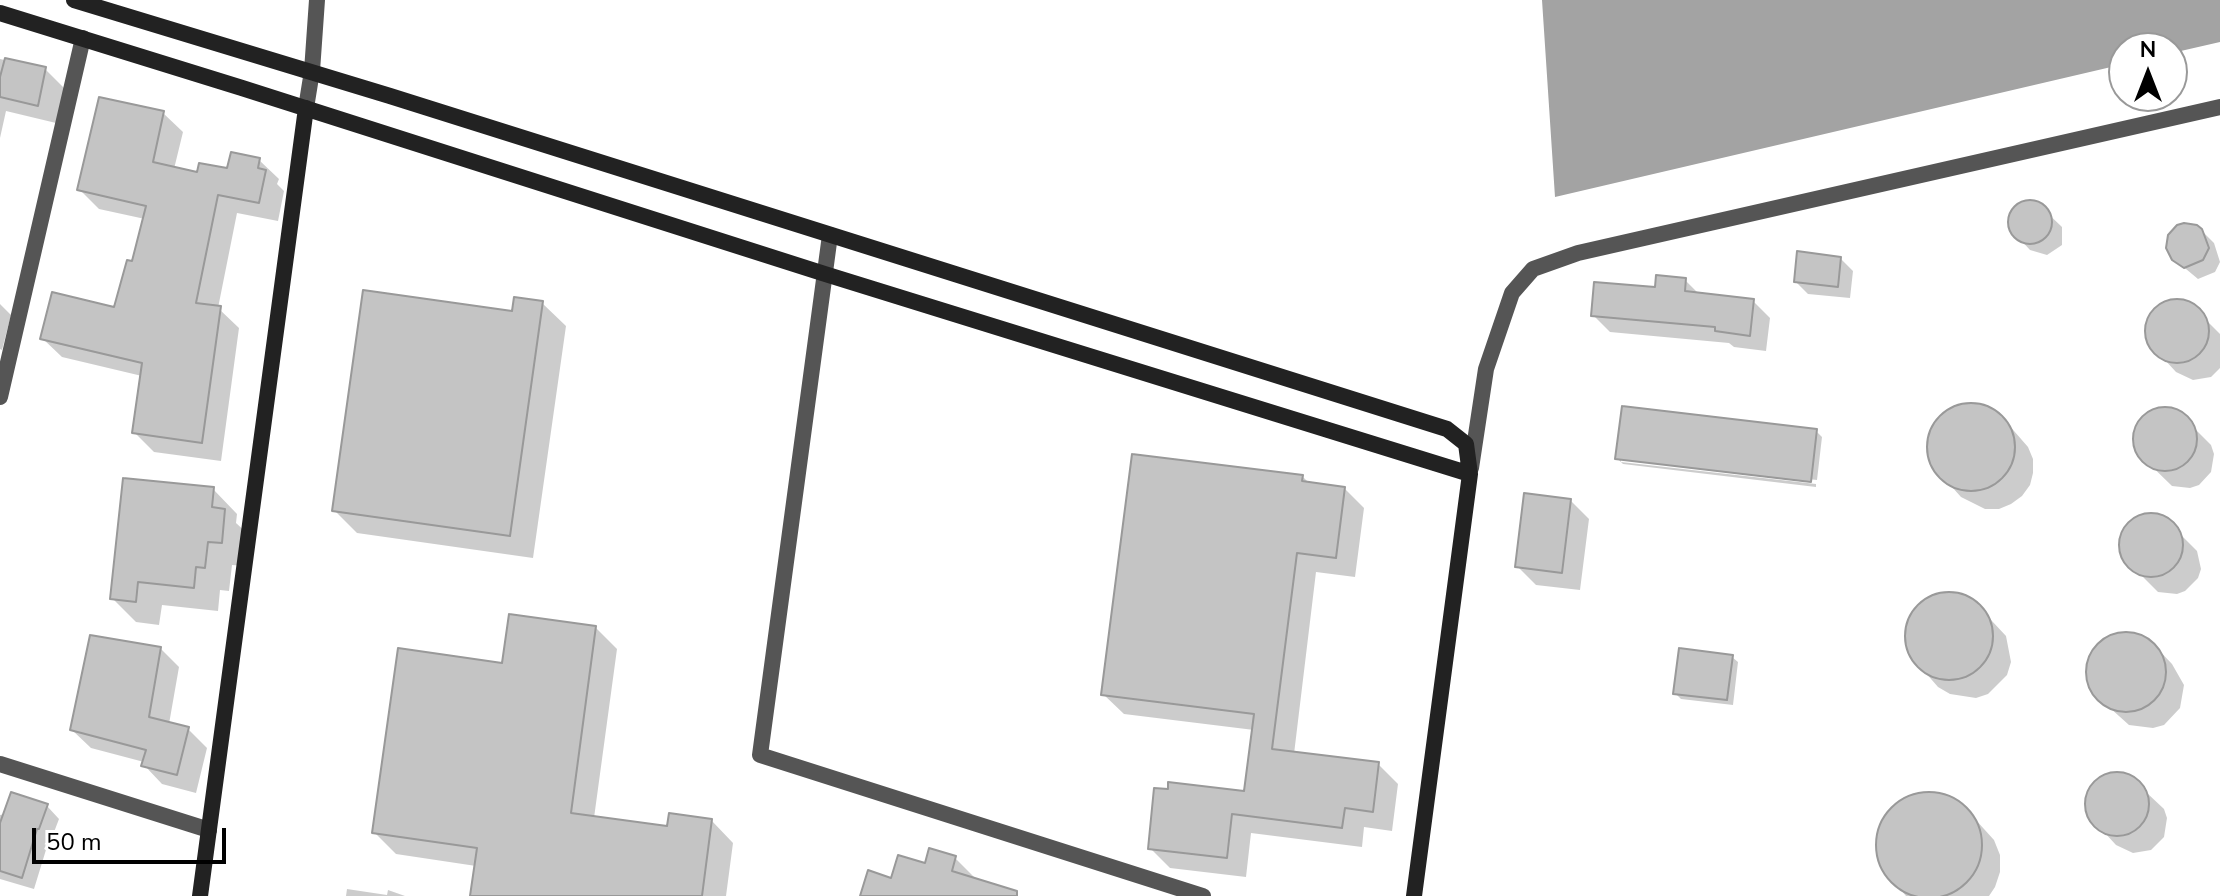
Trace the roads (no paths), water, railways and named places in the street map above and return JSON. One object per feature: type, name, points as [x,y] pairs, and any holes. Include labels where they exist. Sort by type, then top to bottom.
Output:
[{"type":"street","points":[[74,0],[312,71],[1428,422],[1447,429],[1466,444],[1470,474]]},
{"type":"street","points":[[200,896],[312,71],[317,0]]},
{"type":"street","points":[[0,13],[1470,474]]},
{"type":"street","points":[[0,397],[83,38]]},
{"type":"street","points":[[1414,896],[1486,369],[1512,293],[1533,269],[1593,250],[2220,107]]},
{"type":"street","points":[[830,235],[760,755],[1203,896]]},
{"type":"street","points":[[0,764],[209,830]]}]
